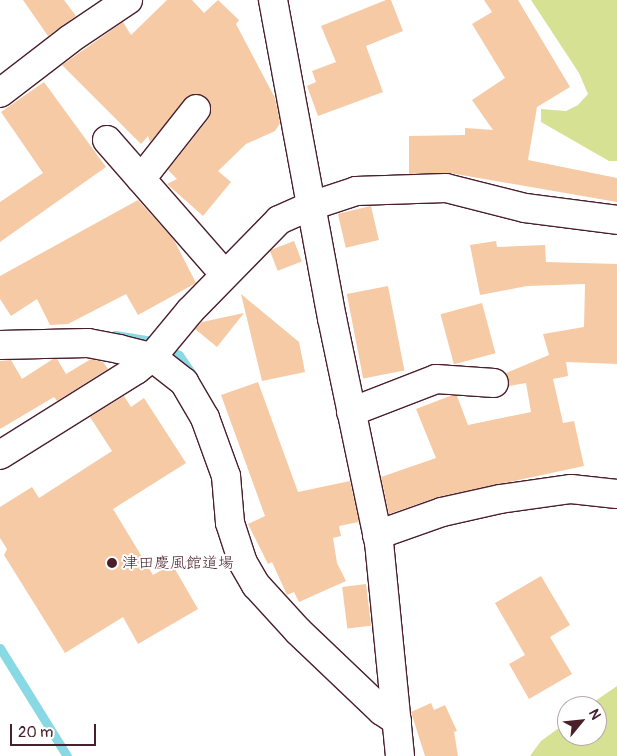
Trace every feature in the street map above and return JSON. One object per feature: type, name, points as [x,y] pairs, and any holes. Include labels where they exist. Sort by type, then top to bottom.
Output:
[{"type":"street","points":[[0,93],[70,39],[128,0]]},
{"type":"street","points":[[273,0],[351,412],[377,535],[400,756]]},
{"type":"street","points":[[141,179],[196,109]]},
{"type":"street","points":[[107,140],[225,275]]},
{"type":"street","points":[[0,454],[159,349],[225,275],[279,220],[311,206],[356,191],[446,188],[525,208],[617,220]]},
{"type":"street","points":[[0,345],[88,343],[159,349],[184,382],[205,418],[226,476],[230,523],[242,562],[256,585],[298,631],[382,711],[397,722]]},
{"type":"street","points":[[351,412],[436,379],[494,383]]},
{"type":"street","points":[[377,535],[442,512],[500,499],[571,489],[617,494]]},
{"type":"green space","points":[[531,0],[617,0],[617,161],[609,161],[541,122],[541,109],[566,111],[578,105],[588,94],[579,73]]},
{"type":"green space","points":[[617,686],[617,756],[530,756],[541,741],[557,729],[557,746],[607,746],[607,696],[602,696]]},
{"type":"building","points":[[23,0],[64,0],[76,16],[48,36]]},
{"type":"building","points":[[167,0],[192,0],[204,13],[218,0],[239,20],[236,24],[275,98],[280,123],[275,131],[246,144],[218,171],[231,182],[203,216],[167,184],[177,179],[168,170],[209,118],[211,111],[206,97],[190,95],[150,142],[148,136],[141,144],[62,65],[123,22],[131,35]]},
{"type":"building","points":[[386,0],[391,0],[403,31],[366,46],[383,92],[318,116],[307,86],[316,82],[312,71],[336,62],[321,26]]},
{"type":"building","points":[[484,0],[518,0],[570,87],[537,107],[528,160],[617,178],[617,202],[450,173],[409,174],[409,136],[465,135],[465,128],[493,130],[472,100],[505,78],[472,24],[492,12]]},
{"type":"building","points":[[44,82],[106,167],[0,242],[0,202],[43,173],[1,112]]},
{"type":"building","points":[[138,200],[174,240],[196,283],[138,315],[126,294],[68,324],[50,325],[37,299],[11,316],[0,299],[0,276]]},
{"type":"building","points":[[371,206],[379,240],[346,248],[338,214]]},
{"type":"building","points":[[294,241],[302,262],[278,271],[270,250]]},
{"type":"building","points":[[496,241],[497,247],[545,245],[546,262],[617,264],[617,364],[566,362],[568,376],[553,379],[563,423],[574,421],[584,466],[438,497],[389,514],[381,477],[436,458],[416,409],[450,396],[457,396],[468,425],[531,412],[526,383],[509,386],[506,373],[549,355],[543,334],[584,327],[585,284],[527,286],[480,295],[470,245]]},
{"type":"building","points":[[388,286],[404,370],[363,378],[347,294]]},
{"type":"building","points":[[241,294],[299,342],[305,372],[262,381]]},
{"type":"building","points":[[482,303],[495,353],[454,364],[440,314]]},
{"type":"building","points":[[244,313],[217,347],[195,329],[202,322]]},
{"type":"building","points":[[53,359],[57,359],[66,374],[91,359],[103,362],[108,369],[57,401],[54,397],[0,429],[0,361],[11,360],[22,379]]},
{"type":"building","points":[[258,382],[298,492],[350,481],[359,522],[339,526],[341,536],[333,538],[337,563],[346,581],[299,602],[294,592],[287,595],[272,562],[268,564],[248,524],[265,516],[221,395]]},
{"type":"building","points":[[124,396],[131,407],[144,398],[186,463],[113,509],[153,575],[172,564],[198,609],[138,644],[123,617],[65,653],[4,555],[7,549],[0,538],[0,507],[32,487],[39,498],[112,451],[90,417]]},
{"type":"building","points":[[541,576],[570,625],[550,637],[572,674],[529,699],[509,664],[525,655],[495,603]]},
{"type":"building","points":[[366,584],[371,626],[347,629],[342,587]]},
{"type":"building","points":[[431,703],[434,710],[445,705],[457,731],[454,732],[458,756],[425,756],[411,712]]},
{"type":"waterway","points":[[115,335],[151,341],[179,355],[194,377]]},
{"type":"waterway","points":[[0,648],[67,756]]},
{"type":"place","name":"津田慶風館道場","points":[[112,563]]}]
